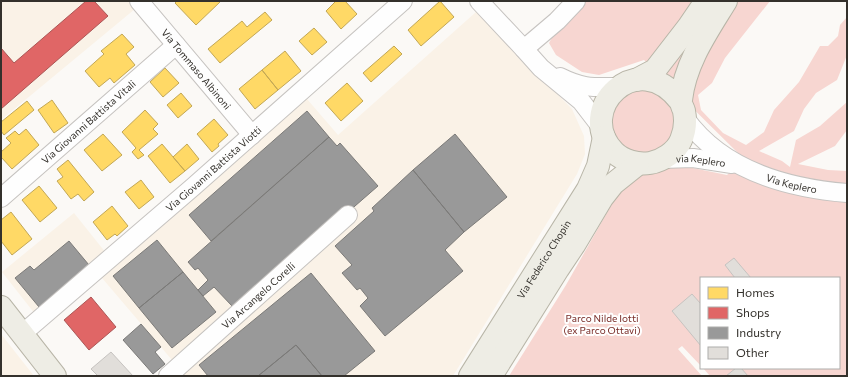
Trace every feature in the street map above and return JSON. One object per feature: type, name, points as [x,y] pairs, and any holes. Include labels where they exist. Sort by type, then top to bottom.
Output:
[{"type":"main road","name":"Via Federico Chopin","points":[[470,376],[588,189],[598,166],[602,132],[601,115],[604,104],[611,94],[628,83],[655,70],[706,1]]},
{"type":"main road","name":"Via Federico Chopin","points":[[491,376],[602,198],[613,184],[638,164],[650,163],[662,159],[672,152],[680,142],[684,131],[684,82],[693,57],[726,1]]},
{"type":"main road","points":[[628,83],[649,80],[662,84],[672,91],[683,110]]},
{"type":"main road","points":[[602,132],[609,147],[617,155],[627,161],[638,164]]},
{"type":"main road","points":[[1,307],[55,376]]},
{"type":"street","name":"Via Giovanni Battista Viotti","points":[[22,334],[404,1]]},
{"type":"street","points":[[479,1],[541,68],[581,101],[602,132]]},
{"type":"street","points":[[524,49],[557,21],[576,1]]},
{"type":"street","name":"Via Tommaso Albinoni","points":[[141,2],[252,135]]},
{"type":"street","name":"Via Giovanni Battista Vitali","points":[[1,198],[176,45]]},
{"type":"street","points":[[541,68],[573,84],[588,87],[628,83]]},
{"type":"street","name":"Via Keplero","points":[[683,110],[702,140],[714,150],[739,166],[790,184],[812,189],[847,193]]},
{"type":"street","name":"via Keplero","points":[[662,159],[693,158],[739,166]]},
{"type":"street","name":"Via Arcangelo Corelli","points":[[168,376],[348,216]]},
{"type":"shaded area","points":[[1,1],[139,1],[141,4],[1,120]]},
{"type":"shaded area","points":[[476,12],[572,109],[584,136],[585,154],[577,174],[453,376],[168,376],[178,367],[96,271],[39,319],[2,272],[74,213],[110,258],[301,92],[338,135]]},
{"type":"shaded area","points":[[1,334],[34,376],[1,376]]},
{"type":"green space","name":"Parco Nilde Iotti (ex Parco Ottavi)","points":[[583,1],[770,1],[725,58],[712,83],[698,95],[701,110],[723,133],[746,145],[764,132],[774,110],[799,82],[820,46],[828,46],[838,36],[840,25],[847,17],[847,55],[837,80],[816,93],[804,109],[794,131],[759,151],[782,161],[790,167],[796,140],[820,126],[847,102],[847,130],[835,146],[798,164],[828,170],[847,171],[847,376],[710,376],[704,369],[840,369],[840,277],[700,277],[700,365],[682,346],[678,349],[702,376],[509,376],[566,285],[623,187],[633,179],[645,174],[683,166],[727,175],[744,159],[644,60],[599,75],[582,72],[556,55],[549,43],[558,27]]},
{"type":"green space","points":[[643,90],[661,96],[669,104],[675,122],[669,140],[661,148],[643,154],[625,148],[617,140],[611,122],[617,104],[625,96]]},
{"type":"building: Homes","points":[[177,1],[221,1],[196,25],[175,3]]},
{"type":"building: Homes","points":[[336,1],[345,1],[357,14],[341,29],[326,11]]},
{"type":"building: Homes","points":[[440,1],[454,17],[421,46],[408,30]]},
{"type":"building: Homes","points":[[265,12],[272,20],[220,63],[208,49],[242,21],[247,27]]},
{"type":"building: Homes","points":[[314,28],[327,42],[312,55],[299,41]]},
{"type":"building: Homes","points":[[122,34],[134,47],[126,54],[135,65],[114,83],[110,78],[99,87],[85,71],[104,54],[101,51]]},
{"type":"building: Homes","points":[[394,46],[402,54],[371,82],[363,73]]},
{"type":"building: Homes","points":[[285,51],[301,71],[278,90],[262,70]]},
{"type":"building: Homes","points":[[165,68],[179,83],[163,97],[150,82]]},
{"type":"building: Homes","points":[[262,70],[278,90],[255,109],[239,89]]},
{"type":"building: Homes","points":[[347,83],[363,101],[341,121],[325,103]]},
{"type":"building: Homes","points":[[181,93],[192,106],[178,118],[167,105]]},
{"type":"building: Homes","points":[[52,100],[68,123],[54,133],[38,110]]},
{"type":"building: Homes","points":[[27,101],[34,110],[4,135],[1,131],[1,122]]},
{"type":"building: Homes","points":[[145,110],[158,124],[153,129],[158,134],[139,150],[144,155],[138,159],[132,152],[136,148],[122,132]]},
{"type":"building: Homes","points":[[214,119],[228,135],[212,152],[197,134]]},
{"type":"building: Homes","points":[[26,129],[39,145],[12,169],[1,157],[1,152],[11,143],[6,138],[15,131],[19,135]]},
{"type":"building: Homes","points":[[103,134],[122,155],[102,171],[84,150]]},
{"type":"building: Homes","points":[[162,144],[185,171],[170,183],[148,156]]},
{"type":"building: Homes","points":[[187,144],[199,159],[185,171],[173,157]]},
{"type":"building: Homes","points":[[68,160],[94,192],[84,201],[78,194],[71,199],[57,181],[63,177],[57,169]]},
{"type":"building: Homes","points":[[141,180],[154,197],[139,209],[125,192]]},
{"type":"building: Homes","points":[[39,186],[57,208],[40,222],[22,200]]},
{"type":"building: Homes","points":[[112,206],[128,226],[117,236],[115,234],[107,240],[93,222]]},
{"type":"building: Homes","points":[[11,212],[32,239],[12,255],[1,241],[1,220]]},
{"type":"building: Shops","points":[[86,1],[94,1],[108,16],[1,109],[1,48],[14,63]]},
{"type":"building: Shops","points":[[91,297],[116,327],[89,350],[64,320]]},
{"type":"building: Industry","points":[[307,111],[329,137],[211,241],[189,215]]},
{"type":"building: Industry","points":[[455,134],[507,197],[464,232],[413,170]]},
{"type":"building: Industry","points":[[329,137],[337,146],[340,143],[378,186],[324,233],[321,229],[232,306],[214,287],[203,296],[198,290],[208,280],[198,268],[195,270],[188,262]]},
{"type":"building: Industry","points":[[413,170],[464,232],[445,250],[463,271],[385,336],[360,306],[368,298],[360,288],[357,290],[342,273],[352,265],[335,246],[374,211],[372,208]]},
{"type":"building: Industry","points":[[157,240],[183,272],[139,308],[113,276]]},
{"type":"building: Industry","points":[[69,241],[89,265],[39,307],[15,278],[30,266],[34,270]]},
{"type":"building: Industry","points":[[183,272],[216,312],[172,348],[139,308]]},
{"type":"building: Industry","points":[[311,273],[375,351],[344,376],[322,376],[296,345],[258,376],[208,376],[199,365]]},
{"type":"building: Industry","points":[[141,324],[161,347],[155,352],[165,364],[153,374],[123,340]]},
{"type":"building: Industry","points":[[296,345],[322,376],[258,376]]},
{"type":"building: Other","points":[[734,258],[750,277],[734,277],[725,265]]},
{"type":"building: Other","points":[[692,294],[700,303],[700,345],[672,311]]},
{"type":"building: Other","points":[[111,352],[133,376],[98,376],[91,369]]},
{"type":"building: Other","points":[[735,369],[742,369],[748,376],[726,376]]}]
